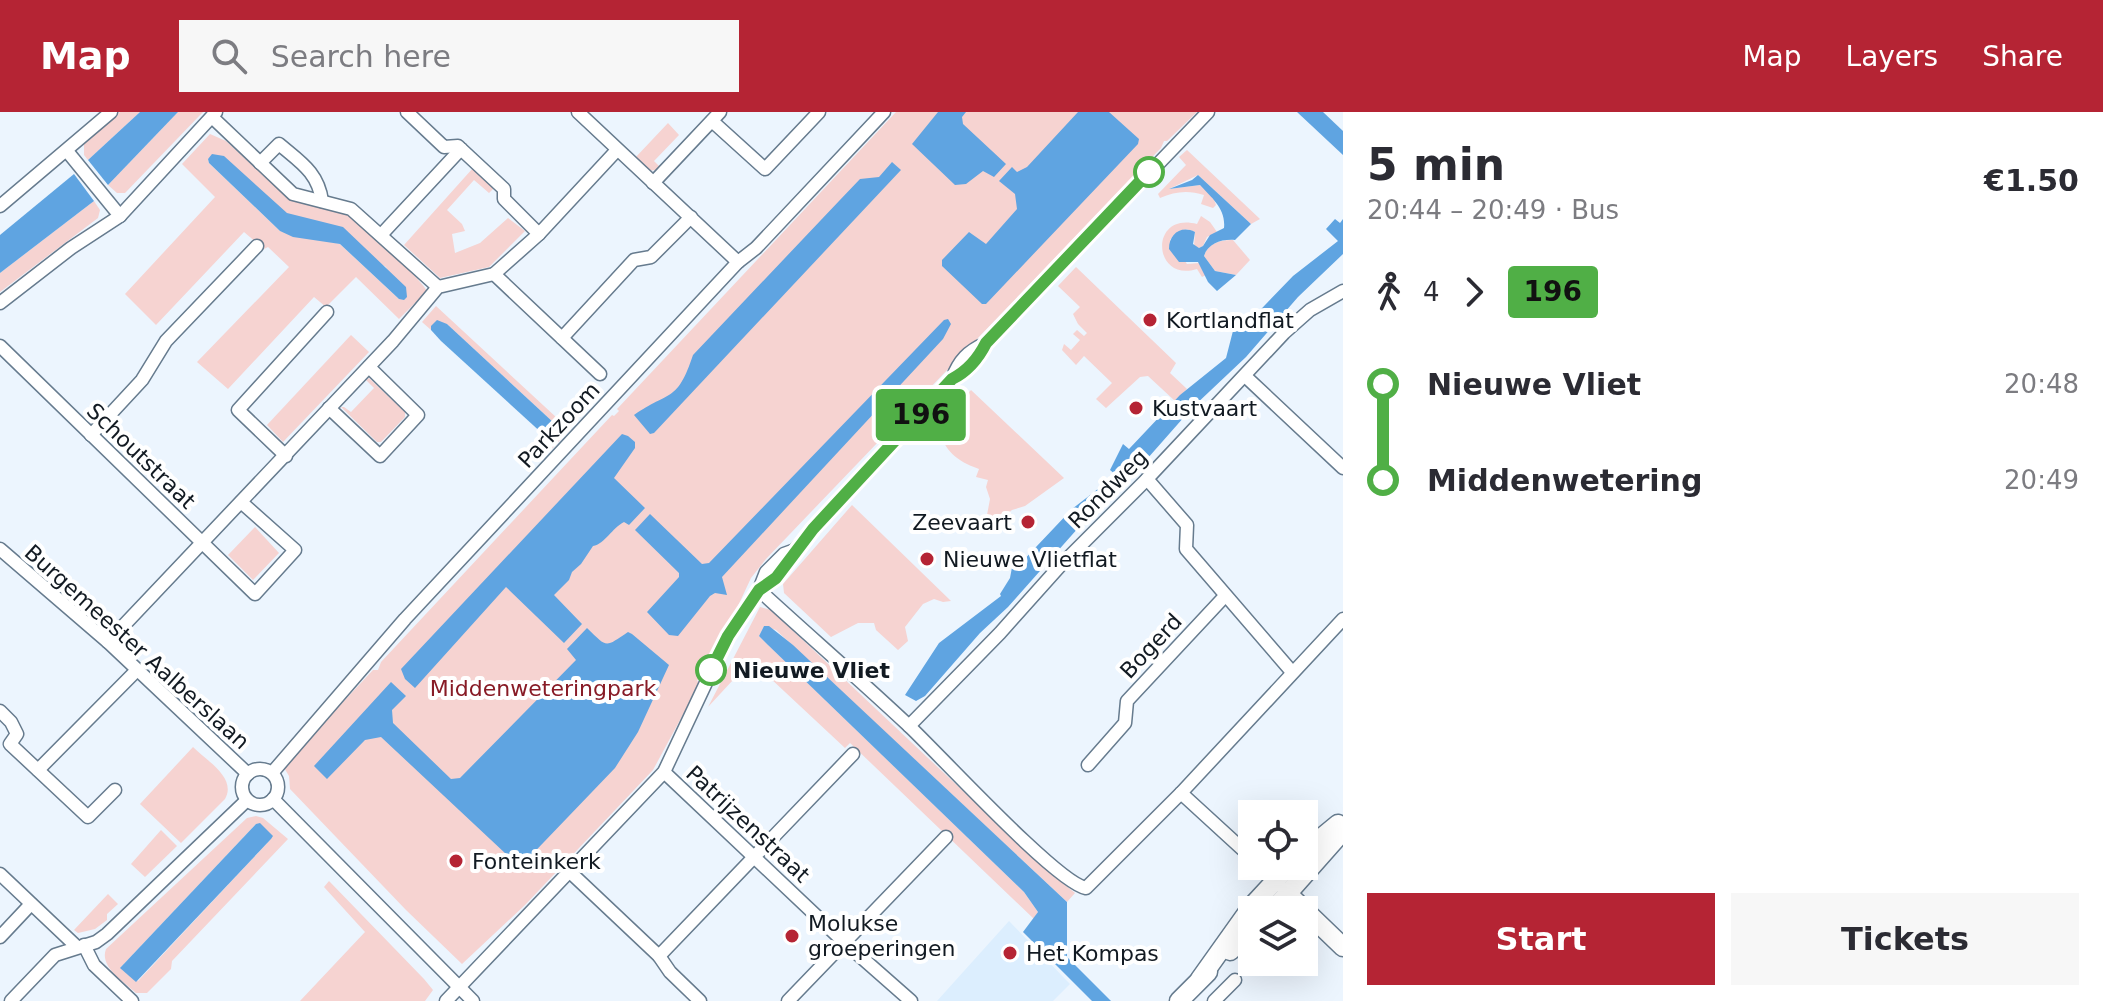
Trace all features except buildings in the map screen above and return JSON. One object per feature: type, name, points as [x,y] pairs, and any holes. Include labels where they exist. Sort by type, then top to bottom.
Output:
[{"type":"street","points":[[3,203],[111,112]]},
{"type":"street","points":[[407,112],[444,147],[458,146],[504,189],[504,199],[539,234]]},
{"type":"street","points":[[578,112],[738,262]]},
{"type":"street","points":[[653,183],[716,117],[765,169],[819,112]]},
{"type":"street","name":"Parkzoom","points":[[272,773],[405,619],[738,262],[756,248],[884,112]]},
{"type":"street","points":[[446,1001],[664,772],[728,636],[759,590],[776,578],[795,550],[952,379],[957,365],[971,350],[986,343],[1208,112]]},
{"type":"street","points":[[0,303],[71,248],[120,216],[179,156],[214,114],[293,194],[351,209],[438,287]]},
{"type":"street","points":[[260,163],[279,144],[305,166],[320,184],[322,201]]},
{"type":"street","points":[[381,235],[461,149]]},
{"type":"street","points":[[108,642],[369,367],[438,287],[494,274],[539,234],[617,150]]},
{"type":"street","points":[[67,151],[120,216]]},
{"type":"street","points":[[562,338],[634,260],[651,257],[691,217]]},
{"type":"street","points":[[91,435],[142,380],[166,341],[257,246]]},
{"type":"street","points":[[494,274],[600,374]]},
{"type":"street","name":"Rondweg","points":[[909,726],[1284,333],[1310,310],[1343,291]]},
{"type":"street","points":[[286,456],[238,410],[327,312]]},
{"type":"street","name":"Schoutstraat","points":[[0,346],[255,594],[295,550],[241,502]]},
{"type":"street","points":[[329,408],[380,456],[418,415],[369,367]]},
{"type":"street","points":[[1245,376],[1343,468]]},
{"type":"street","points":[[1147,479],[1187,525],[1186,549],[1292,672]]},
{"type":"street","name":"Burgemeester Aalberslaan","points":[[3,558],[108,642],[248,774]]},
{"type":"street","points":[[759,590],[909,726],[1045,860],[1076,886],[1086,888],[1181,793],[1343,619]]},
{"type":"street","name":"Bogerd","points":[[1088,765],[1125,723],[1127,701],[1225,596]]},
{"type":"street","points":[[38,770],[137,670]]},
{"type":"street","points":[[0,711],[17,734],[0,755]]},
{"type":"street","points":[[10,744],[88,817],[115,790]]},
{"type":"street","points":[[659,956],[853,754]]},
{"type":"street","points":[[257,769],[272,773],[278,785],[273,799],[262,805],[247,800],[242,787],[248,774],[257,769]]},
{"type":"street","name":"Patrijzenstraat","points":[[664,772],[911,1001]]},
{"type":"street","points":[[1181,793],[1238,845]]},
{"type":"street","points":[[273,799],[473,1001]]},
{"type":"street","points":[[11,1001],[55,955],[96,942],[107,934],[247,800]]},
{"type":"street","points":[[1318,841],[1343,820]]},
{"type":"street","points":[[1289,895],[1343,831]]},
{"type":"street","points":[[788,1001],[946,837]]},
{"type":"street","points":[[570,872],[659,956],[670,972],[700,1001]]},
{"type":"street","points":[[0,874],[80,946],[94,965],[132,1001]]},
{"type":"street","points":[[1200,979],[1252,906],[1275,881],[1343,947]]},
{"type":"street","points":[[0,937],[31,904]]},
{"type":"street","points":[[1179,1001],[1238,944]]},
{"type":"street","points":[[1214,1001],[1235,980]]},
{"type":"shaded area","name":"Het Kompas","points":[[1009,921],[1070,984],[1053,1001],[937,1001]]},
{"type":"green space","points":[[120,112],[140,112],[88,160],[84,155],[84,142]]},
{"type":"green space","points":[[178,112],[203,112],[125,193],[117,193],[108,185]]},
{"type":"green space","name":"Middenweteringpark","points":[[896,112],[1197,112],[1164,141],[1161,148],[766,559],[751,578],[711,664],[697,681],[700,683],[653,770],[525,905],[462,964],[290,789],[289,776],[283,766],[373,670],[378,670],[381,662]]},
{"type":"green space","points":[[668,123],[679,135],[654,161],[662,169],[648,171],[635,158]]},
{"type":"green space","points":[[210,134],[226,141],[283,193],[351,216],[427,291],[399,319],[356,277],[326,307],[314,297],[228,389],[197,362],[289,267],[268,247],[264,249],[244,232],[156,325],[125,294],[215,197],[182,164]],"holes":[[[208,158],[287,214],[386,267],[399,299],[340,244],[280,231],[209,163]]]},
{"type":"green space","points":[[1187,150],[1260,219],[1251,224],[1198,175],[1169,189],[1200,185],[1213,197],[1216,205],[1213,208],[1201,204],[1204,195],[1198,193],[1182,192],[1160,198],[1158,194],[1186,165],[1179,157]]},
{"type":"green space","points":[[473,168],[495,187],[489,193],[474,180],[447,210],[465,231],[452,234],[455,253],[480,243],[508,218],[525,231],[489,267],[440,278],[404,245]]},
{"type":"green space","points":[[94,201],[100,210],[98,218],[0,292],[0,273]]},
{"type":"green space","points":[[1201,216],[1217,232],[1207,237],[1203,246],[1194,246],[1195,232],[1188,229],[1178,232],[1170,240],[1187,264],[1199,263],[1206,275],[1202,277],[1197,269],[1182,271],[1171,266],[1162,247],[1164,236],[1170,228],[1181,223],[1197,224]]},
{"type":"green space","points":[[1233,240],[1250,260],[1236,275],[1215,271],[1204,256],[1208,248],[1215,243]]},
{"type":"green space","points":[[1076,267],[1176,363],[1170,373],[1187,389],[1175,401],[1148,376],[1140,377],[1106,408],[1096,399],[1112,383],[1084,356],[1076,365],[1062,350],[1064,344],[1071,350],[1080,340],[1073,334],[1077,330],[1084,336],[1087,333],[1073,314],[1080,307],[1058,286]]},
{"type":"green space","points":[[436,306],[570,430],[550,451],[545,446],[549,441],[545,436],[548,437],[554,423],[447,324],[431,326],[431,330],[422,322]]},
{"type":"green space","points":[[351,335],[369,352],[283,442],[267,425]]},
{"type":"green space","points":[[369,378],[405,412],[405,417],[381,442],[377,442],[341,407],[351,412],[374,388],[366,380]]},
{"type":"green space","points":[[971,390],[1064,478],[1025,506],[1012,510],[994,525],[987,515],[990,499],[986,487],[988,480],[976,477],[979,469],[952,454],[937,427]]},
{"type":"green space","points":[[852,505],[951,601],[934,599],[923,604],[905,627],[908,641],[898,650],[876,630],[874,623],[858,623],[831,637],[784,593],[783,584]]},
{"type":"green space","points":[[255,527],[279,553],[253,580],[228,555]]},
{"type":"green space","points":[[760,607],[771,610],[1075,893],[1067,902],[776,630],[764,626],[759,636],[1024,892],[1038,912],[1034,919],[850,743],[845,748],[754,663],[745,667],[708,707]]},
{"type":"green space","points":[[193,747],[219,770],[228,791],[225,799],[181,843],[140,804]]},
{"type":"green space","points":[[247,818],[263,818],[288,839],[172,961],[171,969],[147,993],[136,993],[109,968],[106,949]],"holes":[[[256,824],[271,839],[138,981],[121,967]]]},
{"type":"green space","points":[[161,830],[177,846],[145,877],[131,864]]},
{"type":"green space","points":[[329,881],[433,990],[425,1001],[300,1001],[365,932],[324,887]]},
{"type":"green space","points":[[108,894],[118,904],[107,914],[107,920],[95,929],[78,933],[74,930]]},
{"type":"water","points":[[140,112],[178,112],[108,185],[88,160]]},
{"type":"water","points":[[938,112],[966,112],[962,117],[963,124],[1006,164],[994,177],[983,171],[966,184],[955,185],[912,144]]},
{"type":"water","points":[[1078,112],[1109,112],[1139,139],[1138,144],[986,304],[982,304],[942,266],[942,260],[969,232],[986,244],[1017,209],[1015,194],[999,181],[1012,167],[1017,172],[1027,167]]},
{"type":"water","points":[[1297,112],[1323,112],[1343,131],[1343,155]]},
{"type":"water","points":[[212,154],[224,156],[287,213],[343,227],[406,287],[407,297],[399,299],[340,244],[293,237],[280,231],[209,163]]},
{"type":"water","points":[[892,162],[901,170],[650,434],[634,415],[671,394],[682,381],[693,355],[839,201],[860,179],[879,177]]},
{"type":"water","points":[[74,174],[94,201],[0,273],[0,235]]},
{"type":"water","points":[[1198,175],[1251,224],[1235,240],[1216,243],[1206,252],[1204,256],[1215,271],[1236,275],[1217,291],[1208,282],[1198,262],[1179,262],[1169,249],[1171,239],[1181,230],[1195,232],[1193,244],[1199,248],[1210,235],[1224,228],[1220,209],[1200,185],[1169,189]]},
{"type":"water","points":[[1335,219],[1340,223],[1343,219],[1343,254],[1298,297],[1246,357],[1192,408],[1140,467],[1131,467],[1129,473],[1132,476],[1079,527],[925,696],[916,701],[905,695],[939,643],[1001,596],[1010,578],[1013,562],[1018,566],[1072,509],[1116,475],[1110,470],[1123,444],[1129,449],[1180,395],[1226,358],[1234,327],[1240,331],[1293,276],[1338,241],[1326,229]]},
{"type":"water","points":[[948,319],[951,324],[943,339],[722,577],[727,595],[715,593],[710,596],[678,636],[669,635],[647,612],[679,577],[679,573],[635,530],[650,514],[702,564],[709,563]]},
{"type":"water","points":[[437,320],[447,324],[554,423],[558,429],[554,436],[545,436],[441,341],[431,330]]},
{"type":"water","points":[[622,434],[635,442],[635,448],[614,478],[645,508],[629,525],[624,522],[593,546],[554,595],[582,624],[564,643],[506,587],[415,688],[405,679],[401,669]]},
{"type":"water","points":[[764,626],[769,626],[793,645],[1067,902],[1067,957],[1111,1001],[1092,1001],[1023,932],[1038,912],[1024,892],[759,636]]},
{"type":"water","points":[[587,628],[606,644],[628,632],[669,665],[638,732],[615,768],[520,867],[381,737],[365,740],[327,779],[314,766],[391,682],[406,696],[392,710],[393,723],[451,779],[460,778],[576,660],[567,649]]},
{"type":"water","points":[[260,823],[273,836],[271,839],[136,982],[120,968]]},
{"type":"bus line","name":"196","points":[[711,670],[728,636],[759,590],[776,578],[795,550],[831,509],[952,379],[964,372],[980,355],[986,343],[1149,172]]},
{"type":"place","name":"Kortlandflat","points":[[1150,320]]},
{"type":"place","name":"Kustvaart","points":[[1136,408]]},
{"type":"place","name":"Zeevaart","points":[[1028,522]]},
{"type":"place","name":"Nieuwe Vlietflat","points":[[927,559]]},
{"type":"place","name":"Nieuwe Vliet","points":[[711,670]]},
{"type":"place","name":"Fonteinkerk","points":[[456,861]]},
{"type":"place","name":"Molukse groeperingen","points":[[792,936]]},
{"type":"place","name":"Het Kompas","points":[[1010,953]]}]
